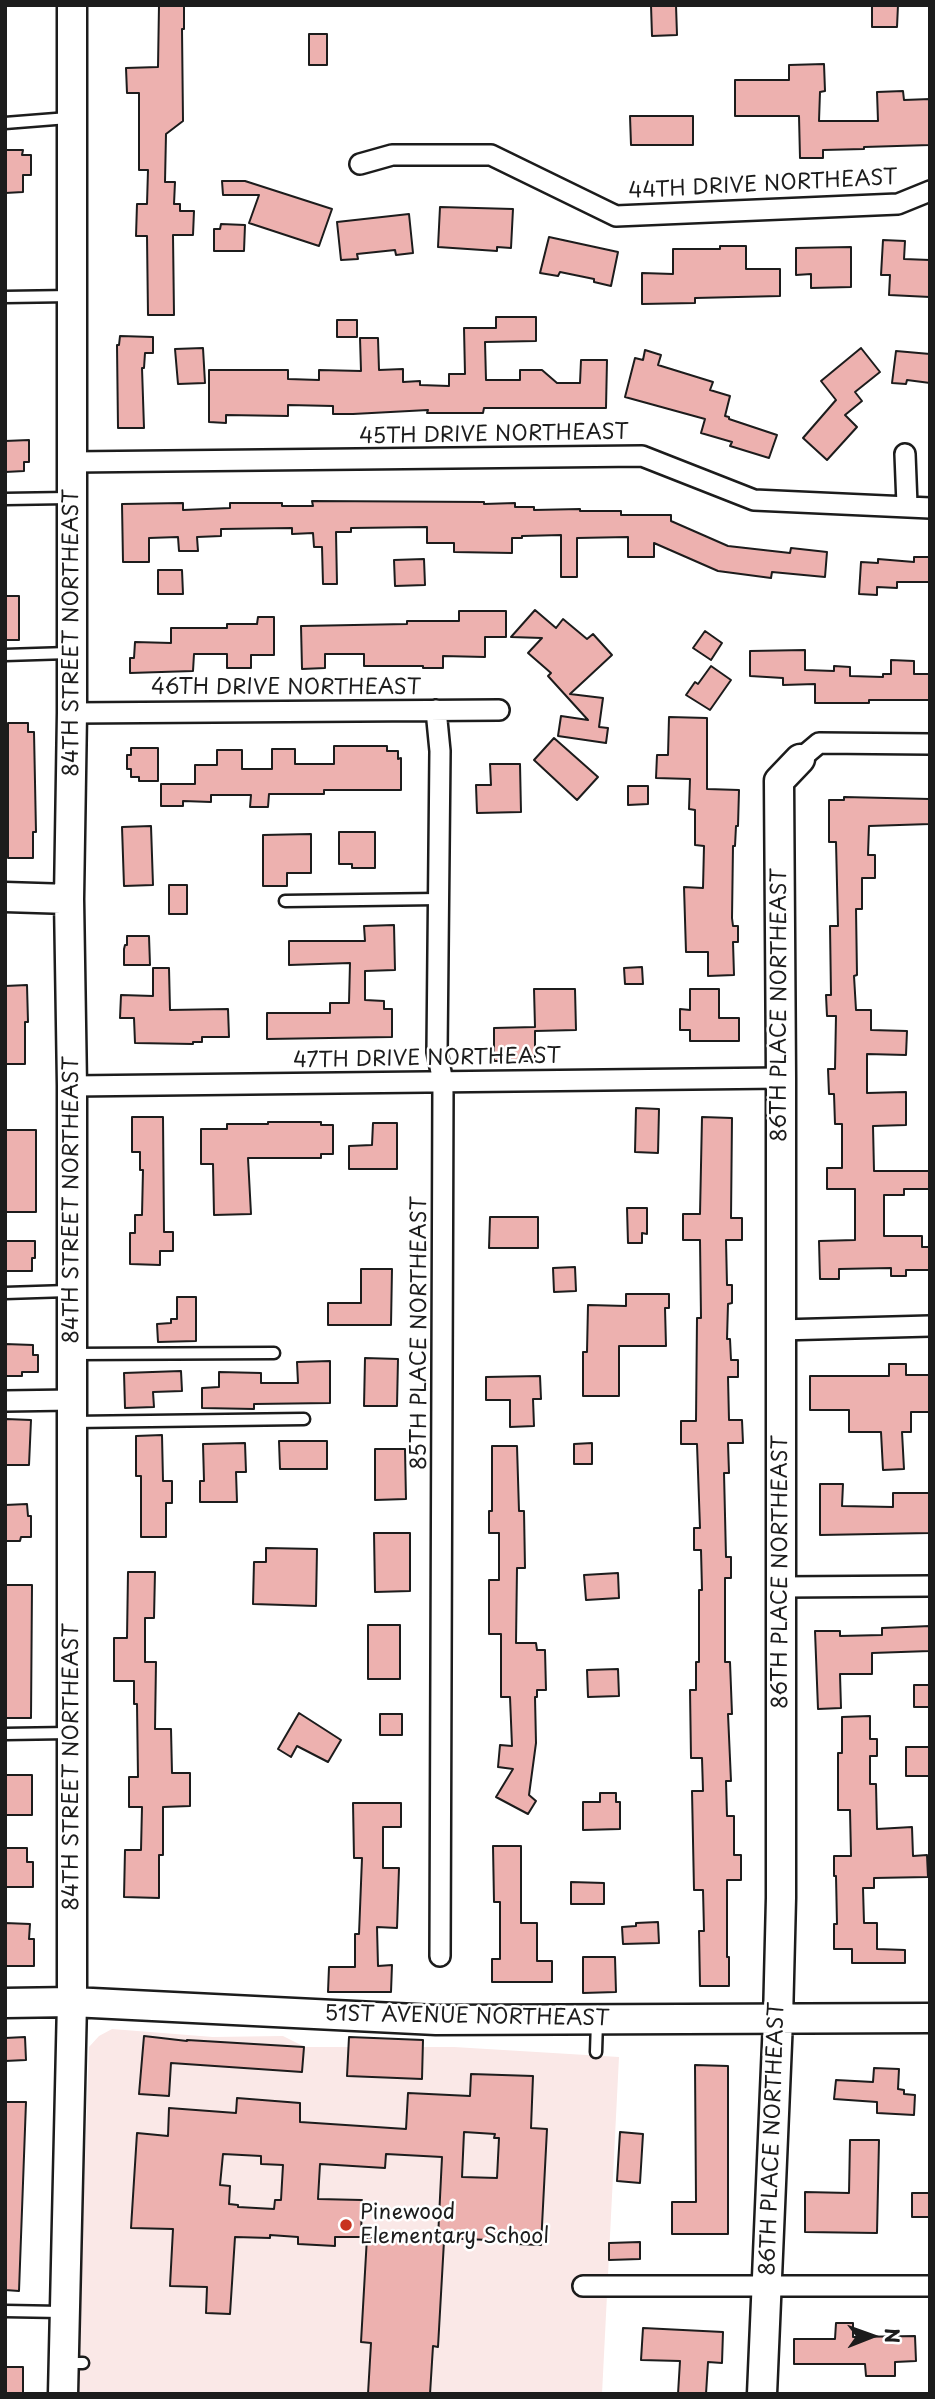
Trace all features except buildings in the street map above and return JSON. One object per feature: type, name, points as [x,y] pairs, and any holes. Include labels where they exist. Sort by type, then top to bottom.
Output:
[{"type":"street","name":"84TH STREET NORTHEAST","points":[[63,2394],[73,2363],[65,2312],[72,2256],[72,1086],[69,899],[72,713],[72,5]]},
{"type":"street","name":"44TH DRIVE NORTHEAST","points":[[360,164],[392,155],[492,155],[616,216],[898,204],[930,191]]},
{"type":"street","points":[[905,454],[907,505]]},
{"type":"street","name":"45TH DRIVE NORTHEAST","points":[[72,462],[642,456],[754,500],[930,508]]},
{"type":"street","name":"85TH PLACE NORTHEAST","points":[[436,710],[440,751],[437,1052],[443,1082],[440,1956]]},
{"type":"street","name":"46TH DRIVE NORTHEAST","points":[[72,713],[499,710]]},
{"type":"street","points":[[800,759],[819,743],[930,744]]},
{"type":"street","name":"86TH PLACE NORTHEAST","points":[[762,2394],[778,2020],[782,1587],[779,781],[800,759]]},
{"type":"street","points":[[5,897],[69,899]]},
{"type":"street","name":"47TH DRIVE NORTHEAST","points":[[72,1086],[781,1078]]},
{"type":"street","points":[[780,1330],[930,1326]]},
{"type":"street","points":[[5,1401],[72,1411]]},
{"type":"street","points":[[782,1587],[930,1586]]},
{"type":"street","name":"51ST AVENUE NORTHEAST","points":[[5,2003],[72,2002],[436,2021],[930,2018]]},
{"type":"street","points":[[583,2286],[930,2286]]},
{"type":"lane","points":[[5,123],[72,118]]},
{"type":"lane","points":[[5,298],[72,296]]},
{"type":"lane","points":[[5,499],[72,498]]},
{"type":"lane","points":[[5,655],[72,653]]},
{"type":"lane","points":[[285,901],[438,899]]},
{"type":"lane","points":[[5,1293],[72,1291]]},
{"type":"lane","points":[[72,1354],[274,1353]]},
{"type":"lane","points":[[72,1411],[304,1419]]},
{"type":"lane","points":[[5,1734],[72,1733]]},
{"type":"lane","points":[[596,2052],[597,2020]]},
{"type":"lane","points":[[5,2311],[65,2312]]},
{"type":"shaded area","name":"Pinewood Elementary School","points":[[112,2029],[213,2037],[283,2036],[305,2047],[454,2047],[619,2057],[602,2394],[77,2394],[89,2047],[99,2036]]},
{"type":"place","name":"Pinewood Elementary School","points":[[346,2225]]}]
